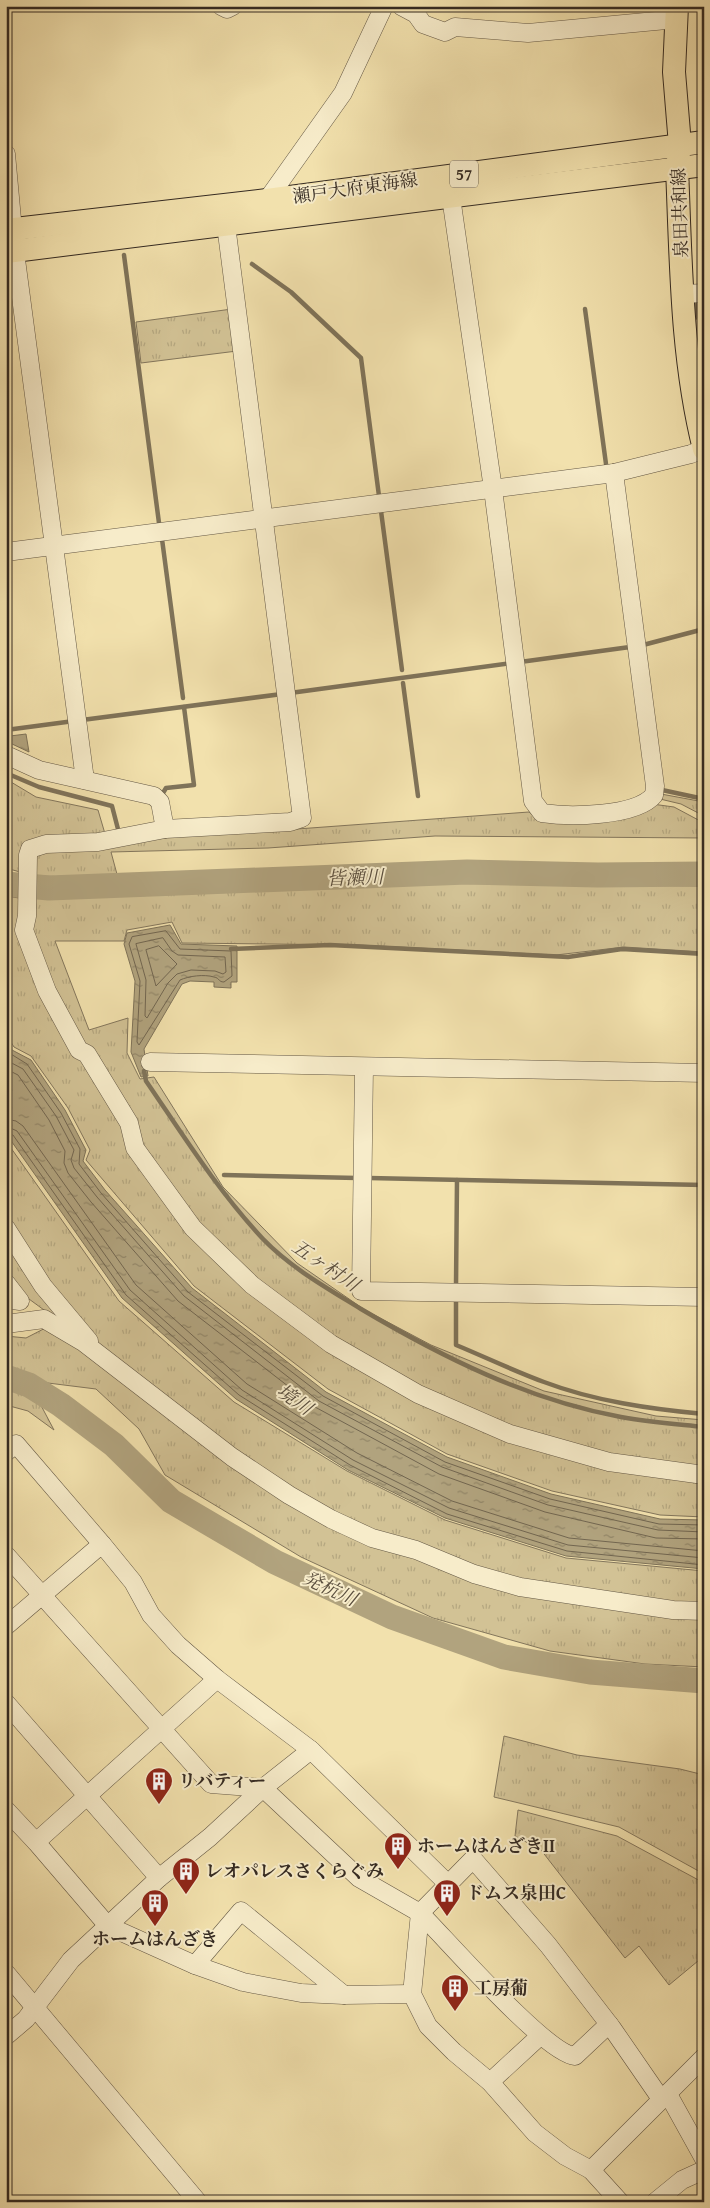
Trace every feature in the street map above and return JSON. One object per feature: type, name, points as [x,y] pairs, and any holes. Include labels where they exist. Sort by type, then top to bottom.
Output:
[{"type":"main road","name":"泉田共和線","points":[[677,13],[674,72],[680,145],[677,168],[694,293],[690,381],[704,449]]},
{"type":"main road","name":"瀬戸大府東海線","points":[[10,241],[266,200],[704,142]]},
{"type":"main road","name":"瀬戸大府東海線","points":[[10,241],[226,225],[704,165]]},
{"type":"street","points":[[221,6],[227,9],[234,6]]},
{"type":"street","points":[[266,200],[344,93],[384,6]]},
{"type":"street","points":[[401,6],[416,14],[423,24],[444,32],[455,27],[528,33],[677,13]]},
{"type":"street","points":[[6,154],[10,241],[54,545],[85,780]]},
{"type":"street","points":[[451,197],[493,489],[533,801],[536,808],[542,812],[555,815],[596,814],[642,804],[650,801],[654,795],[655,786],[614,473]]},
{"type":"street","points":[[226,225],[302,818],[290,822],[165,829],[98,842],[46,844],[30,849],[28,855],[27,916],[24,930],[47,991],[79,1050],[87,1054],[129,1123],[135,1148],[194,1228],[252,1285],[331,1344],[418,1394],[510,1434],[609,1462],[704,1475]]},
{"type":"street","points":[[6,552],[614,473],[704,449]]},
{"type":"street","points":[[6,755],[39,770],[154,796],[160,802],[165,829]]},
{"type":"street","points":[[150,1062],[704,1073]]},
{"type":"street","points":[[364,1066],[361,1291],[704,1297]]},
{"type":"street","points":[[6,1228],[43,1286],[100,1355]]},
{"type":"street","points":[[6,1283],[13,1300],[100,1355],[232,1457],[306,1505],[372,1538],[416,1550],[474,1574],[520,1587],[673,1610],[704,1611]]},
{"type":"street","points":[[6,1324],[44,1319]]},
{"type":"street","points":[[6,1452],[16,1444],[133,1582],[151,1615],[178,1645],[216,1680],[310,1750],[447,1883]]},
{"type":"street","points":[[6,1626],[102,1544]]},
{"type":"street","points":[[6,1555],[211,1784],[263,1788],[359,1878],[420,1913],[540,2036],[568,2055],[575,2056],[609,2024]]},
{"type":"street","points":[[36,1842],[216,1680]]},
{"type":"street","points":[[6,1703],[159,1878]]},
{"type":"street","points":[[6,2036],[26,2020],[71,1960],[159,1878],[210,1837],[263,1788],[310,1750]]},
{"type":"street","points":[[9,1818],[36,1842],[108,1926],[195,1965],[243,1982],[301,1992],[344,1995],[412,1994]]},
{"type":"street","points":[[620,2202],[591,2170],[565,2156],[535,2133],[490,2082],[454,2052],[428,2026],[412,1994],[420,1913],[474,1852],[664,2097],[704,2158]]},
{"type":"street","points":[[195,1965],[241,1910],[344,1995]]},
{"type":"street","points":[[6,1973],[198,2202]]},
{"type":"street","points":[[490,2082],[540,2036]]},
{"type":"street","points":[[591,2170],[704,2057]]},
{"type":"street","points":[[655,2202],[682,2180],[704,2170]]},
{"type":"green space","points":[[232,309],[237,351],[141,363],[136,322]]},
{"type":"green space","points":[[6,779],[36,797],[98,810],[108,844],[164,833],[297,829],[529,812],[536,817],[652,804],[674,807],[704,823],[704,838],[435,836],[268,848],[111,852],[118,878],[34,876],[6,868]]},
{"type":"green space","points":[[661,794],[704,802],[704,816],[681,804],[660,799]]},
{"type":"green space","points":[[418,883],[704,886],[704,952],[624,947],[556,955],[359,945],[182,943],[172,922],[127,930],[124,941],[55,941],[89,1030],[128,1018],[127,1053],[140,1079],[154,1077],[223,1187],[297,1263],[365,1310],[431,1345],[544,1391],[656,1416],[704,1420],[704,1517],[660,1515],[552,1491],[447,1454],[328,1389],[194,1286],[86,1160],[90,1150],[68,1108],[31,1056],[14,1047],[6,1034],[6,896],[19,898]]},
{"type":"green space","points":[[6,1141],[119,1301],[234,1402],[347,1471],[445,1520],[566,1558],[704,1571],[704,1667],[645,1664],[550,1651],[433,1618],[301,1557],[165,1475],[139,1429],[96,1389],[48,1383],[6,1367],[6,1336],[26,1338],[59,1321],[29,1299],[6,1270]]},
{"type":"green space","points":[[6,1385],[36,1396],[54,1430],[28,1411],[6,1405]]},
{"type":"green space","points":[[504,1736],[577,1755],[680,1769],[704,1775],[704,1874],[619,1827],[494,1797]]},
{"type":"green space","points":[[518,1810],[617,1836],[704,1883],[704,1956],[669,1985],[639,1946],[625,1958],[541,1850],[515,1836]]},
{"type":"water","points":[[26,734],[29,752],[10,743],[10,736]]},
{"type":"water","points":[[6,872],[21,875],[20,895],[6,893]]},
{"type":"water","points":[[170,925],[181,944],[237,946],[237,982],[231,982],[231,988],[214,987],[214,982],[190,981],[182,984],[144,1049],[148,1076],[141,1077],[131,1052],[135,981],[124,944],[127,933]]},
{"type":"water","name":"境川","points":[[6,1041],[12,1050],[31,1060],[65,1110],[86,1150],[83,1161],[105,1190],[192,1288],[326,1392],[447,1457],[551,1494],[660,1519],[704,1520],[704,1569],[566,1556],[445,1518],[348,1470],[236,1399],[122,1298],[7,1135]]},
{"type":"waterway","points":[[124,255],[159,523]]},
{"type":"waterway","points":[[252,264],[291,292],[361,358],[379,496]]},
{"type":"waterway","points":[[695,299],[695,318]]},
{"type":"waterway","points":[[585,309],[606,464]]},
{"type":"waterway","points":[[381,511],[402,670]]},
{"type":"waterway","points":[[162,539],[183,698]]},
{"type":"waterway","points":[[643,645],[704,629]]},
{"type":"waterway","points":[[520,662],[630,647]]},
{"type":"waterway","points":[[290,693],[512,663]]},
{"type":"waterway","points":[[403,683],[418,796]]},
{"type":"waterway","points":[[82,720],[282,694]]},
{"type":"waterway","points":[[163,793],[166,788],[194,785],[184,707]]},
{"type":"waterway","points":[[6,730],[74,721]]},
{"type":"waterway","name":"五ヶ村川","points":[[6,773],[39,787],[112,806],[119,833]]},
{"type":"waterway","points":[[662,790],[704,799]]},
{"type":"waterway","name":"皆瀬川","points":[[6,884],[49,888],[467,872],[598,875],[704,874]]},
{"type":"waterway","points":[[231,949],[330,945],[568,957],[622,949],[704,954]]},
{"type":"waterway","name":"五ヶ村川","points":[[144,1071],[146,1081],[187,1142],[231,1202],[263,1239],[285,1259],[322,1285],[423,1344],[454,1360],[519,1388],[553,1400],[621,1417],[704,1427]]},
{"type":"waterway","points":[[224,1175],[357,1178]]},
{"type":"waterway","points":[[369,1178],[704,1185]]},
{"type":"waterway","points":[[456,1286],[457,1180]]},
{"type":"waterway","points":[[456,1298],[456,1345],[563,1389],[643,1407],[704,1414]]},
{"type":"waterway","name":"発杭川","points":[[6,1377],[29,1385],[61,1405],[114,1445],[171,1501],[275,1562],[392,1617],[504,1657],[590,1672],[704,1681]]},
{"type":"place","name":"リバティー","points":[[159,1805]]},
{"type":"place","name":"ホームはんざきⅡ","points":[[398,1870]]},
{"type":"place","name":"レオパレスさくらぐみ","points":[[186,1895]]},
{"type":"place","name":"ドムス泉田C","points":[[447,1917]]},
{"type":"place","name":"ホームはんざき","points":[[155,1927]]},
{"type":"place","name":"工房葡","points":[[455,2012]]}]
